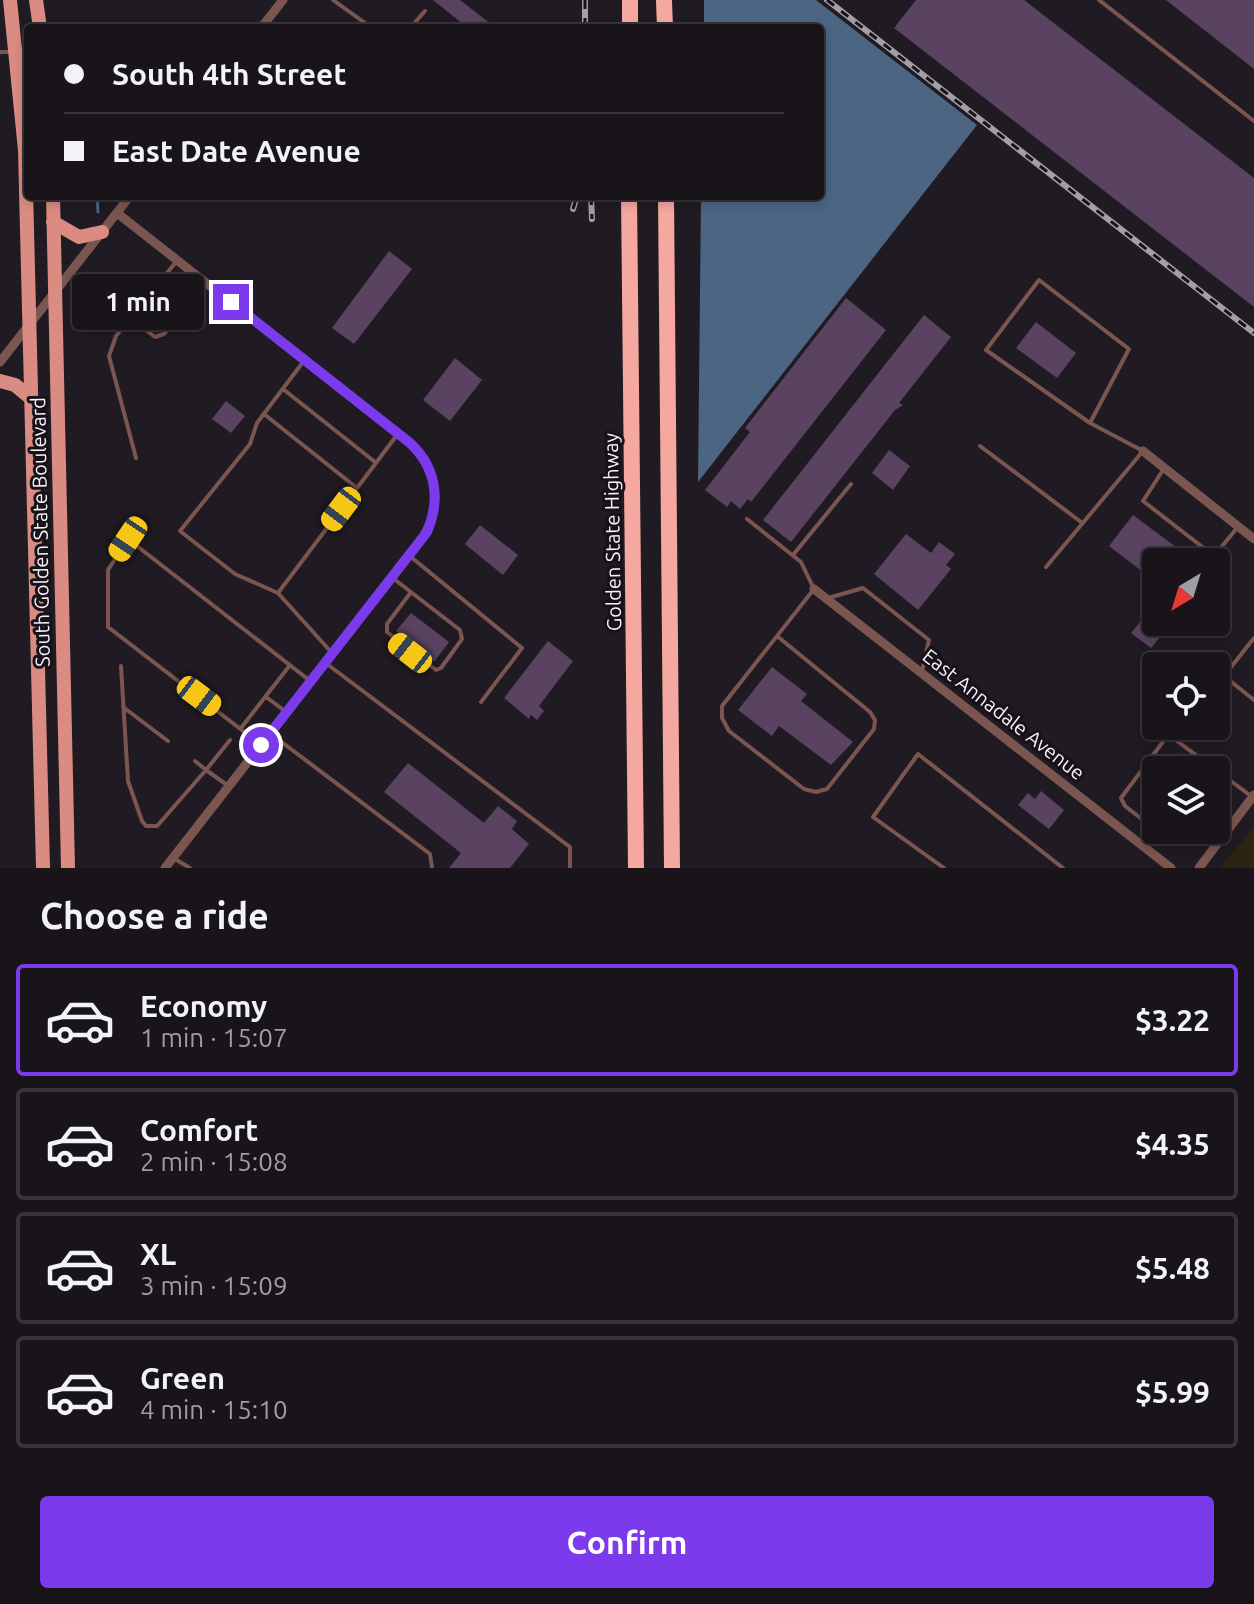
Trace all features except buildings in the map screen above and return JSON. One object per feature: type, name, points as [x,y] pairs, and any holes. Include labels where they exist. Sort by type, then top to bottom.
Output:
[{"type":"highway","points":[[630,0],[630,24]]},
{"type":"highway","points":[[664,0],[665,24]]},
{"type":"highway","name":"Golden State Highway","points":[[629,200],[636,868]]},
{"type":"highway","points":[[666,200],[672,868]]},
{"type":"main road","name":"South Golden State Boulevard","points":[[10,0],[18,52],[24,136]]},
{"type":"main road","points":[[36,0],[39,24]]},
{"type":"main road","name":"South Golden State Boulevard","points":[[27,200],[43,868]]},
{"type":"main road","name":"South Golden State Boulevard","points":[[53,200],[68,868]]},
{"type":"main road","points":[[53,222],[64,232],[79,237],[102,232]]},
{"type":"main road","points":[[0,381],[15,385],[32,399]]},
{"type":"street","points":[[264,24],[283,0]]},
{"type":"street","points":[[0,362],[127,200]]},
{"type":"street","points":[[117,213],[398,433],[423,457],[435,489],[431,522],[409,555],[165,868]]},
{"type":"street","points":[[1143,451],[1254,539]]},
{"type":"street","name":"East Annadale Avenue","points":[[814,589],[1171,868]]},
{"type":"street","points":[[1199,868],[1253,796]]},
{"type":"lane","points":[[334,0],[367,24]]},
{"type":"lane","points":[[1099,0],[1254,121]]},
{"type":"lane","points":[[414,24],[425,11]]},
{"type":"lane","points":[[0,52],[18,52]]},
{"type":"lane","points":[[136,458],[109,356],[116,336],[177,261]]},
{"type":"lane","points":[[1046,567],[1143,451],[1090,423],[986,350],[1039,280],[1129,349],[1090,423]]},
{"type":"lane","points":[[130,318],[155,337],[164,334],[206,283]]},
{"type":"lane","points":[[305,360],[264,414],[250,444],[180,531],[235,574],[278,593],[333,654]]},
{"type":"lane","points":[[283,389],[376,462]]},
{"type":"lane","points":[[264,414],[357,488]]},
{"type":"lane","points":[[278,593],[398,433]]},
{"type":"lane","points":[[980,446],[1081,522]]},
{"type":"lane","points":[[1164,468],[1143,501],[1214,556],[1238,527]]},
{"type":"lane","points":[[793,555],[851,484]]},
{"type":"lane","points":[[747,519],[801,562],[814,589],[777,636],[722,706],[722,718],[729,731],[804,789],[816,792],[827,789],[874,729],[875,720],[870,712],[777,636]]},
{"type":"lane","points":[[261,745],[108,627],[108,570],[128,539],[311,681]]},
{"type":"lane","points":[[409,555],[522,648],[481,702]]},
{"type":"lane","points":[[392,578],[411,592],[460,630],[462,639],[441,668],[436,670],[387,632],[387,624],[411,592]]},
{"type":"lane","points":[[826,598],[863,588],[929,640],[922,673]]},
{"type":"lane","points":[[1254,638],[1224,676],[1254,700]]},
{"type":"lane","points":[[325,663],[570,847],[570,868]]},
{"type":"lane","points":[[241,728],[290,665]]},
{"type":"lane","points":[[121,666],[128,781],[133,802],[146,826],[157,826],[230,740]]},
{"type":"lane","points":[[265,696],[287,712]]},
{"type":"lane","points":[[123,707],[168,741]]},
{"type":"lane","points":[[270,734],[430,854],[432,868]]},
{"type":"lane","points":[[1152,756],[1165,739],[1173,738],[1197,756]]},
{"type":"lane","points":[[944,868],[873,817],[918,754],[1063,868]]},
{"type":"lane","points":[[195,761],[229,787]]},
{"type":"lane","points":[[1142,770],[1121,798],[1125,806],[1142,819]]},
{"type":"lane","points":[[1230,781],[1253,796]]},
{"type":"lane","points":[[173,857],[190,868]]},
{"type":"shaded area","points":[[1254,827],[1254,868],[1220,868]]},
{"type":"water","points":[[704,0],[816,0],[977,125],[698,482],[701,200],[824,200],[824,24],[704,24]]},
{"type":"waterway","points":[[97,200],[98,212]]},
{"type":"railway","points":[[585,0],[585,24]]},
{"type":"railway","points":[[827,0],[1254,333]]},
{"type":"railway","points":[[573,209],[576,200]]},
{"type":"railway","points":[[591,200],[592,219]]},
{"type":"route","points":[[231,302],[418,450],[432,477],[436,500],[427,532],[261,745]]}]
